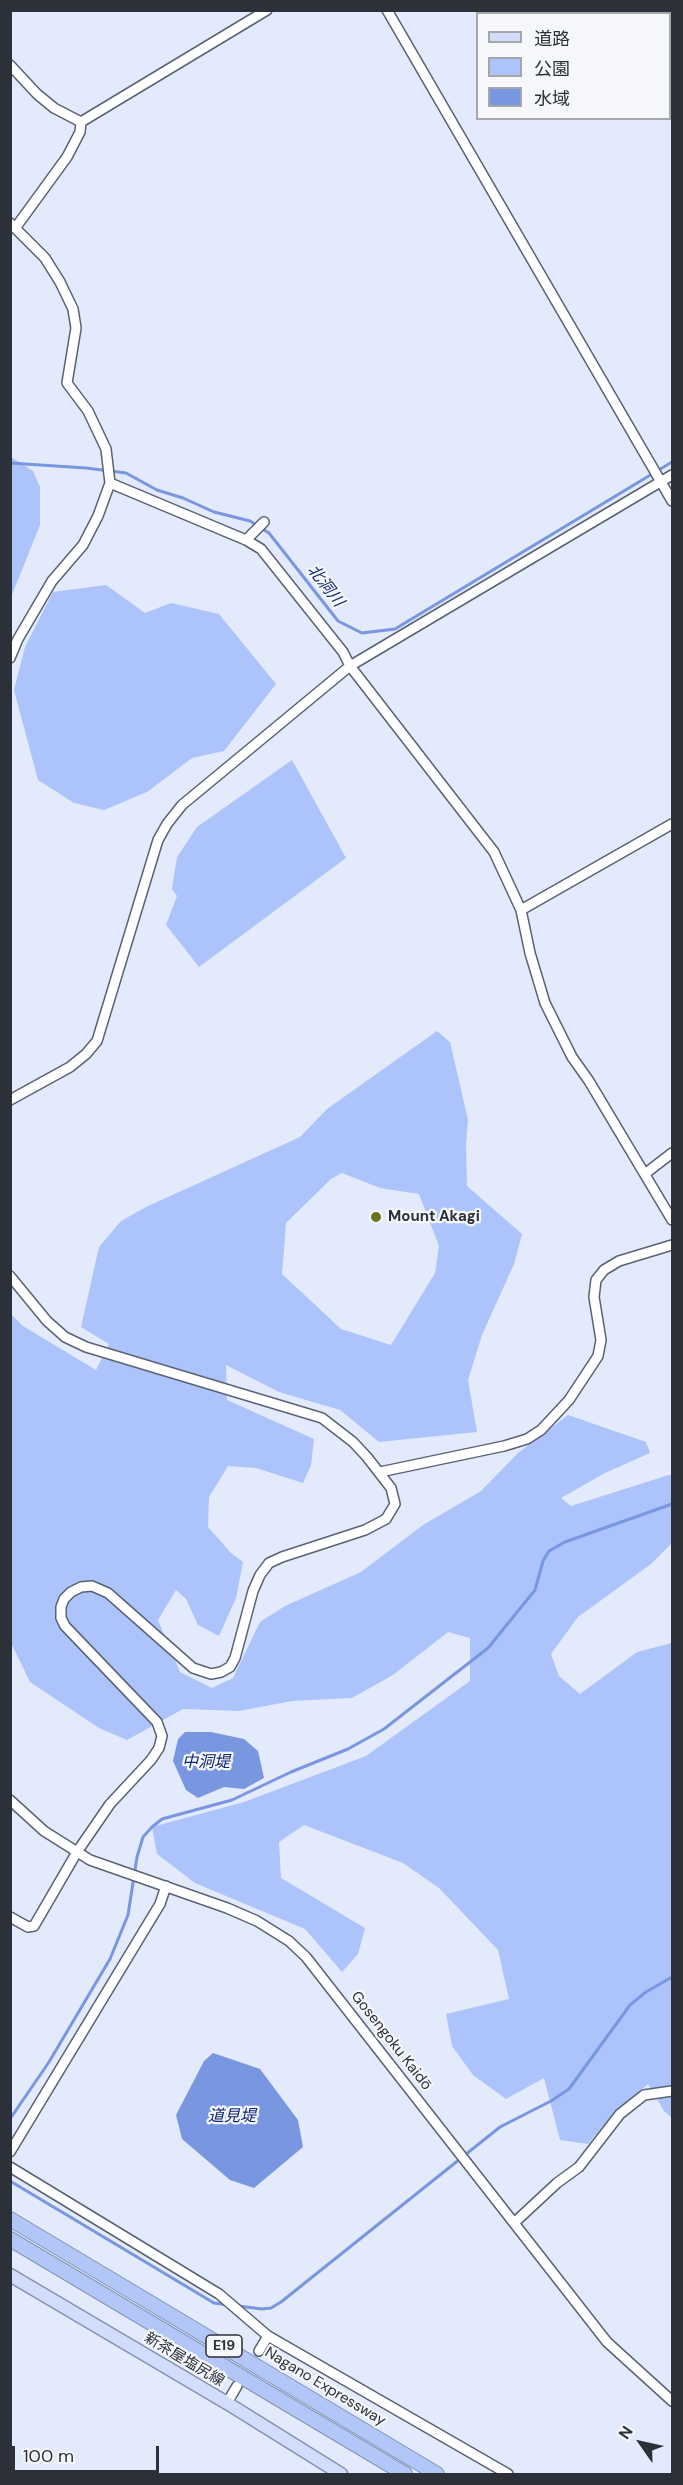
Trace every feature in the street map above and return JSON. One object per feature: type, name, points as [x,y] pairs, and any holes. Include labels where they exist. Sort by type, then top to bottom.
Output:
[{"type":"highway","name":"Nagano Expressway","points":[[10,2219],[437,2475]]},
{"type":"highway","name":"E19","points":[[10,2239],[405,2475]]},
{"type":"main road","name":"新茶屋塩尻線","points":[[10,2275],[227,2403],[341,2475]]},
{"type":"street","points":[[81,122],[267,10]]},
{"type":"street","points":[[387,10],[672,501]]},
{"type":"street","points":[[10,64],[37,94],[54,108],[81,122]]},
{"type":"street","points":[[10,658],[18,639],[52,581],[82,545],[98,516],[110,483],[106,449],[88,411],[67,383],[76,328],[74,309],[45,258],[13,225],[67,157],[80,132],[81,122]]},
{"type":"street","points":[[10,1100],[70,1067],[97,1041],[158,840],[182,805],[350,666],[672,475]]},
{"type":"street","points":[[110,483],[246,540],[261,549],[344,651],[350,666],[494,852],[521,910],[530,953],[545,1004],[572,1057],[646,1173],[672,1220]]},
{"type":"street","points":[[246,540],[264,522]]},
{"type":"street","points":[[521,910],[672,824]]},
{"type":"street","points":[[646,1173],[672,1153]]},
{"type":"street","points":[[380,1472],[504,1446],[527,1439],[541,1430],[568,1400],[598,1356],[601,1340],[594,1297],[596,1280],[604,1270],[619,1261],[672,1245]]},
{"type":"street","points":[[10,1276],[47,1321],[65,1337],[101,1352],[322,1418],[353,1442],[380,1472],[391,1488],[395,1504],[387,1519],[365,1530],[269,1563],[260,1575],[253,1591],[235,1658],[230,1667],[221,1672],[211,1674],[192,1668],[126,1607],[99,1588],[81,1587],[64,1599],[61,1618],[64,1626],[149,1713],[157,1722],[162,1736],[159,1748],[151,1760],[110,1804],[77,1852],[34,1926],[28,1927],[10,1917]]},
{"type":"street","name":"Gosengoku Kaidō","points":[[10,1800],[45,1831],[90,1860],[247,1917],[289,1941],[306,1957],[608,2342],[672,2401]]},
{"type":"street","points":[[10,2152],[160,1904],[166,1886]]},
{"type":"street","points":[[514,2223],[579,2166],[620,2114],[644,2095],[672,2091]]},
{"type":"street","points":[[10,2167],[226,2300],[268,2336],[508,2475]]},
{"type":"street","points":[[259,2351],[268,2336]]},
{"type":"street","points":[[227,2403],[237,2386]]},
{"type":"green space","points":[[11,457],[33,471],[40,487],[40,525],[11,597]]},
{"type":"green space","points":[[106,585],[145,613],[171,603],[219,614],[276,684],[224,751],[192,758],[147,792],[104,810],[74,803],[38,780],[14,690],[25,647],[53,592]]},
{"type":"green space","points":[[292,760],[346,858],[199,967],[166,925],[177,896],[172,889],[177,857],[197,827]]},
{"type":"green space","points":[[437,1031],[450,1042],[468,1120],[467,1186],[522,1234],[514,1264],[482,1335],[468,1380],[477,1432],[379,1442],[340,1410],[279,1392],[226,1365],[227,1400],[314,1439],[311,1465],[303,1483],[256,1468],[228,1466],[209,1497],[208,1527],[231,1553],[243,1562],[236,1598],[219,1636],[198,1625],[186,1599],[176,1590],[158,1620],[180,1672],[212,1688],[233,1678],[260,1622],[285,1606],[361,1572],[423,1525],[481,1491],[518,1453],[568,1415],[646,1442],[650,1453],[605,1473],[561,1498],[571,1506],[672,1474],[672,1543],[651,1564],[578,1617],[551,1654],[559,1676],[580,1694],[637,1652],[672,1643],[672,2118],[664,2111],[648,2084],[616,2111],[588,2144],[560,2140],[544,2078],[506,2099],[473,2075],[452,2046],[446,2014],[509,1999],[498,1950],[439,1888],[403,1863],[304,1825],[279,1842],[281,1878],[365,1928],[358,1954],[342,1972],[305,1929],[195,1883],[157,1854],[152,1827],[244,1802],[366,1756],[470,1681],[470,1638],[448,1632],[393,1675],[352,1698],[292,1701],[239,1711],[183,1709],[127,1740],[99,1728],[30,1682],[11,1643],[11,1314],[23,1326],[96,1370],[109,1344],[81,1327],[99,1247],[121,1221],[146,1207],[300,1137],[327,1109]],"holes":[[[342,1173],[380,1188],[419,1194],[439,1246],[435,1273],[391,1345],[341,1329],[282,1274],[286,1223],[331,1179]]]},
{"type":"water","name":"中洞堤","points":[[185,1732],[211,1732],[244,1739],[258,1751],[264,1778],[244,1789],[224,1787],[198,1798],[186,1790],[173,1761],[178,1739]]},
{"type":"water","name":"道見堤","points":[[213,2053],[260,2069],[298,2120],[303,2147],[254,2188],[230,2180],[182,2139],[176,2115],[204,2061]]},
{"type":"waterway","name":"北洞川","points":[[10,463],[126,473],[157,490],[183,498],[214,512],[250,521],[269,533],[338,621],[362,633],[395,629],[672,462]]},
{"type":"waterway","points":[[10,2119],[49,2062],[110,1959],[128,1915],[137,1857],[143,1837],[152,1827],[162,1819],[232,1800],[291,1772],[348,1749],[384,1729],[488,1648],[535,1590],[543,1561],[549,1551],[565,1542],[672,1504]]},
{"type":"waterway","points":[[238,2306],[262,2309],[271,2308],[281,2302],[500,2127],[551,2101],[569,2089],[630,2005],[646,1992],[672,1977]]},
{"type":"waterway","points":[[10,2181],[214,2303],[228,2305]]},
{"type":"place","name":"Mount Akagi","points":[[376,1217]]}]
